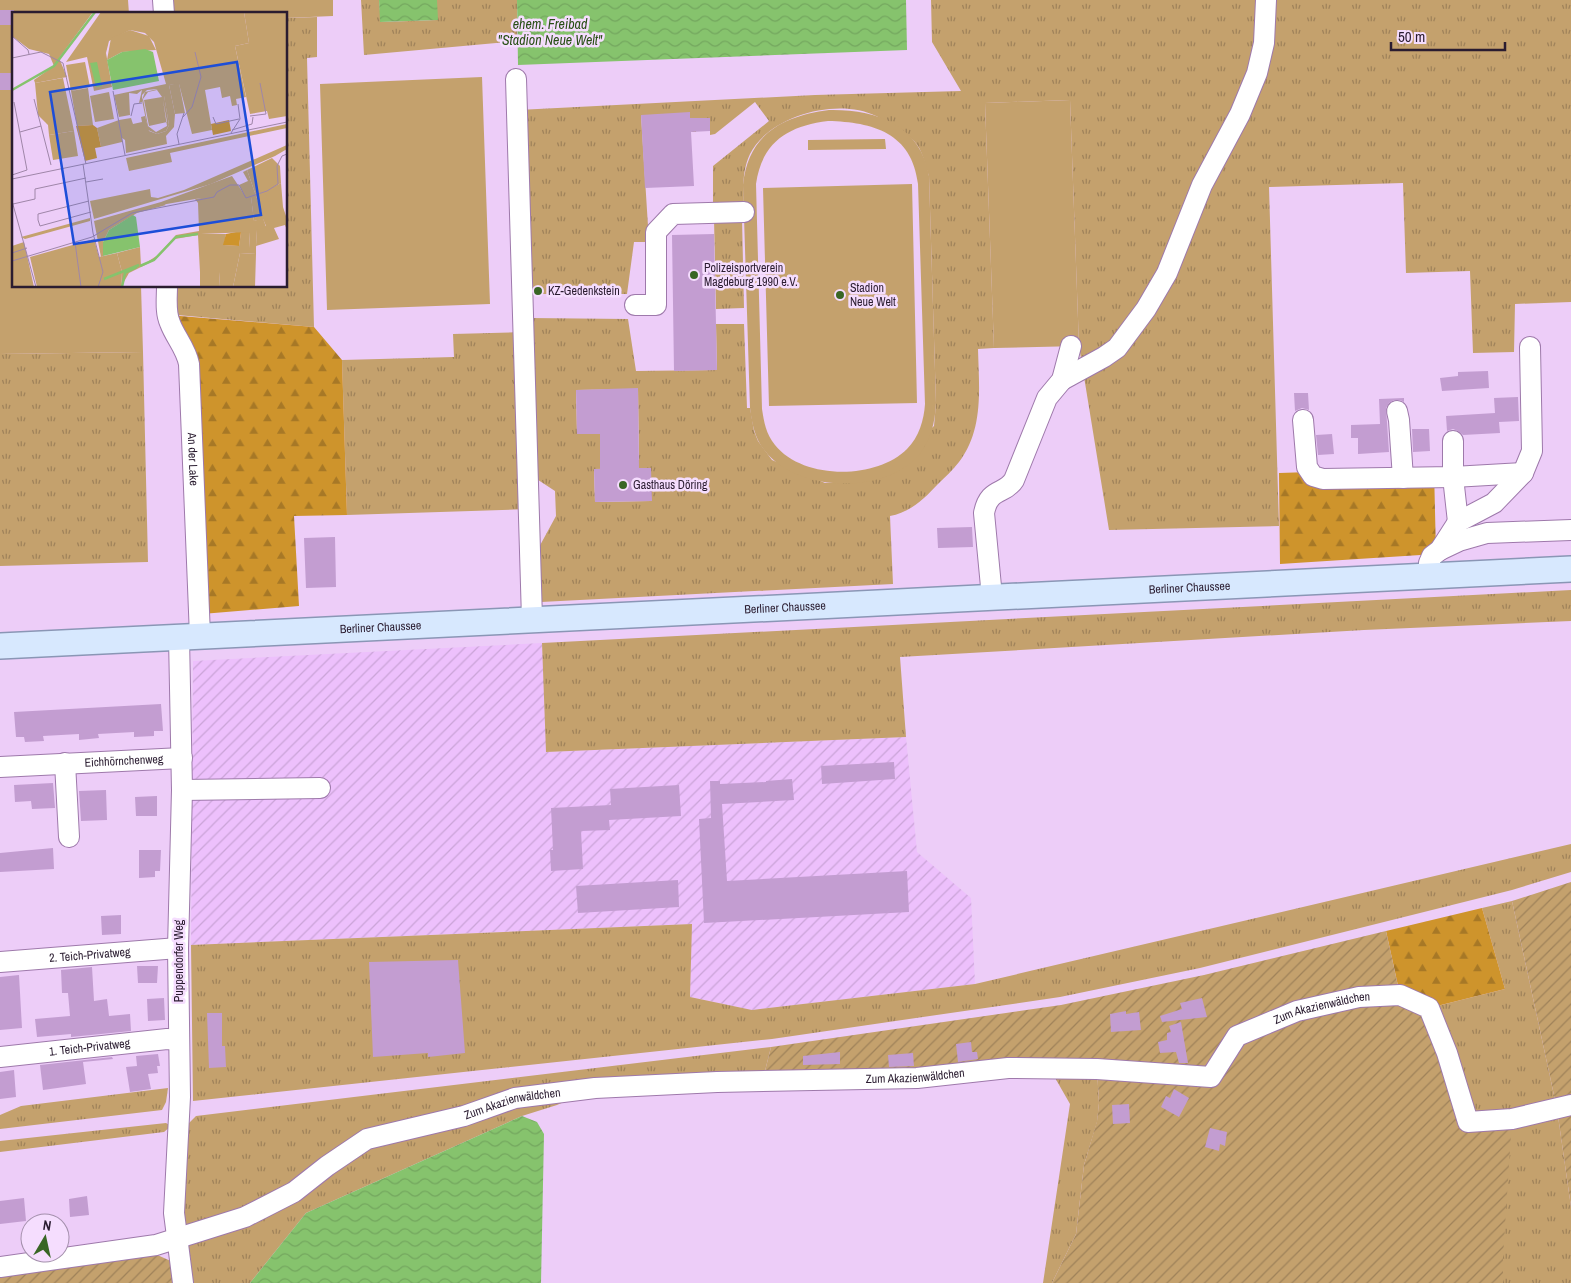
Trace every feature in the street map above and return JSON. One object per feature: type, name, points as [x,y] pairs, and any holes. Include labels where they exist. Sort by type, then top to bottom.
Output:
[{"type":"main road","name":"Berliner Chaussee","points":[[0,646],[1571,569]]},
{"type":"street","points":[[992,597],[985,508],[996,492],[1011,484],[1047,398],[1062,380],[1104,358],[1117,348],[1146,309],[1164,279],[1202,185],[1240,114],[1257,73],[1264,43],[1266,0]]},
{"type":"street","points":[[516,79],[532,619]]},
{"type":"street","points":[[635,305],[656,305],[656,232],[673,214],[744,212]]},
{"type":"street","name":"An der Lake","points":[[167,288],[168,318],[189,364],[190,637]]},
{"type":"street","points":[[1062,380],[1071,346]]},
{"type":"street","points":[[1440,550],[1458,522],[1494,503],[1522,473],[1532,451],[1530,347]]},
{"type":"street","points":[[1393,417],[1397,478]]},
{"type":"street","points":[[1303,420],[1307,468],[1313,476],[1323,479],[1453,477],[1522,473]]},
{"type":"street","points":[[1453,441],[1453,477],[1458,522]]},
{"type":"street","points":[[1429,576],[1429,563],[1432,556],[1440,550],[1488,532],[1571,530]]},
{"type":"street","name":"Puppendorfer Weg","points":[[183,1283],[182,1263],[174,1213],[180,1097],[178,948],[182,758],[190,637]]},
{"type":"street","name":"Eichhörnchenweg","points":[[0,767],[182,758]]},
{"type":"street","points":[[65,763],[70,837]]},
{"type":"street","points":[[182,790],[320,788]]},
{"type":"street","name":"2. Teich-Privatweg","points":[[0,962],[178,948]]},
{"type":"street","name":"Zum Akazienwäldchen","points":[[177,1238],[245,1217],[294,1192],[327,1166],[367,1140],[464,1116],[515,1098],[595,1088],[718,1082],[917,1078],[1008,1068],[1097,1069],[1211,1076],[1237,1036],[1296,1011],[1359,997],[1400,995],[1429,1008],[1447,1053],[1468,1122],[1512,1119],[1571,1105]]},
{"type":"street","name":"1. Teich-Privatweg","points":[[0,1057],[178,1040]]},
{"type":"street","points":[[5,1272],[156,1245],[177,1238]]},
{"type":"shaded area","points":[[542,643],[547,752],[906,737],[917,852],[971,898],[975,984],[752,1010],[690,997],[691,924],[191,945],[193,661]]},
{"type":"green space","points":[[0,0],[128,0],[129,12],[12,12],[12,288],[141,288],[143,352],[0,354]]},
{"type":"green space","points":[[174,0],[333,0],[333,16],[288,18],[288,12],[174,12]]},
{"type":"green space","points":[[361,0],[379,0],[381,22],[437,20],[437,0],[517,0],[517,41],[364,55]]},
{"type":"green space","points":[[931,0],[1571,0],[1571,302],[1515,304],[1514,352],[1473,353],[1470,271],[1406,273],[1403,183],[1269,187],[1279,526],[1109,530],[1079,346],[1070,100],[985,103],[994,348],[978,349],[979,393],[976,422],[973,436],[959,462],[922,500],[911,508],[890,516],[893,584],[541,602],[538,549],[556,516],[555,491],[529,474],[529,509],[347,515],[342,360],[454,357],[453,334],[524,332],[529,318],[628,319],[636,371],[717,370],[716,324],[744,324],[747,408],[750,408],[754,431],[758,441],[772,460],[825,483],[852,483],[875,479],[934,426],[936,403],[929,176],[922,153],[914,141],[880,118],[860,111],[843,109],[824,110],[788,120],[772,129],[759,141],[750,154],[744,173],[744,207],[713,208],[713,166],[769,121],[755,102],[715,134],[710,135],[710,118],[696,118],[696,132],[691,132],[641,115],[649,242],[634,242],[627,294],[531,294],[518,110],[815,95],[961,91],[932,42]],"holes":[[[638,389],[639,460],[600,461],[600,434],[577,434],[576,390]],[[651,468],[651,501],[595,502],[594,469]]]},
{"type":"green space","points":[[317,17],[317,57],[307,58],[314,327],[177,315],[176,288],[288,288],[288,18]]},
{"type":"green space","points":[[482,77],[490,304],[327,310],[320,84]]},
{"type":"green space","points":[[1070,100],[1079,346],[994,348],[985,103]]},
{"type":"green space","points":[[846,110],[879,117],[893,124],[906,132],[916,144],[924,158],[929,176],[935,417],[929,437],[918,456],[903,469],[884,477],[863,482],[840,484],[818,481],[797,475],[779,465],[765,451],[759,441],[754,431],[750,408],[743,185],[746,167],[760,140],[771,131],[783,123],[812,113]],"holes":[[[828,121],[845,122],[875,128],[888,134],[899,142],[908,153],[914,167],[918,184],[925,404],[920,428],[915,439],[907,449],[894,459],[877,466],[859,471],[840,472],[821,470],[803,465],[787,456],[775,445],[769,437],[766,428],[762,409],[756,184],[764,157],[771,147],[789,132],[814,123]]]},
{"type":"green space","points":[[885,139],[886,149],[808,150],[808,140]]},
{"type":"green space","name":"Stadion Neue Welt","points":[[912,184],[917,403],[769,406],[763,188]]},
{"type":"green space","points":[[742,218],[744,308],[716,309],[714,219]]},
{"type":"green space","points":[[168,315],[314,327],[342,360],[347,515],[294,516],[299,606],[202,614],[189,364]]},
{"type":"green space","points":[[143,352],[148,562],[0,566],[0,354]]},
{"type":"green space","points":[[1434,468],[1436,554],[1280,564],[1279,473]]},
{"type":"green space","points":[[1571,590],[1571,621],[1364,630],[900,657],[906,737],[546,752],[542,643]]},
{"type":"green space","points":[[1571,844],[1571,872],[1512,890],[1200,968],[1060,997],[772,1039],[193,1101],[191,945],[692,924],[690,997],[752,1010],[975,984]]},
{"type":"green space","points":[[1571,882],[1571,1207],[1557,1109],[1512,901]]},
{"type":"green space","points":[[1512,901],[1557,1109],[1571,1207],[1571,1283],[1503,1283],[1503,1257],[1468,1122],[1429,1008],[1505,989],[1482,908]]},
{"type":"green space","points":[[1482,908],[1505,989],[1429,1008],[1400,995],[1386,931]]},
{"type":"green space","points":[[1386,931],[1400,995],[1429,1008],[1468,1122],[1512,1119],[1503,1283],[1052,1283],[1076,1234],[1084,1165],[1097,1121],[1099,1103],[1097,1069],[808,1081],[765,1071],[771,1047],[1061,1005],[1204,975]]},
{"type":"green space","points":[[771,1047],[765,1071],[808,1081],[595,1088],[557,1105],[522,1116],[306,1213],[250,1283],[192,1283],[183,1210],[187,1125],[196,1116]]},
{"type":"green space","points":[[1050,1069],[1097,1069],[1099,1103],[1097,1122],[1084,1165],[1076,1234],[1052,1283],[1043,1283],[1070,1104]]},
{"type":"green space","points":[[168,1088],[166,1102],[162,1110],[0,1129],[0,1115],[21,1106]]},
{"type":"green space","points":[[166,1123],[171,1126],[164,1132],[0,1152],[0,1141]]},
{"type":"green space","points":[[155,1254],[173,1262],[175,1283],[0,1283],[0,1273]]},
{"type":"water","points":[[379,0],[437,0],[438,20],[380,22]]},
{"type":"water","name":"ehem. Freibad \"Stadion Neue Welt\"","points":[[517,0],[906,0],[907,50],[518,65]]},
{"type":"water","points":[[522,1116],[537,1122],[544,1134],[541,1283],[250,1283],[306,1213]]},
{"type":"building","points":[[0,10],[14,10],[12,12],[12,25],[0,25]]},
{"type":"building","points":[[0,73],[12,73],[12,90],[0,90]]},
{"type":"building","points":[[690,112],[690,118],[710,118],[710,131],[691,132],[694,186],[645,188],[641,115]]},
{"type":"building","name":"Polizeisportverein Magdeburg 1990 e.V.","points":[[714,234],[717,370],[674,371],[672,235]]},
{"type":"building","points":[[1488,371],[1489,388],[1442,391],[1440,378],[1458,376],[1458,372]]},
{"type":"building","points":[[638,388],[639,468],[651,468],[652,501],[595,502],[594,469],[600,469],[600,434],[577,434],[576,390]]},
{"type":"building","points":[[1294,393],[1308,393],[1309,410],[1302,408],[1295,411]]},
{"type":"building","points":[[1518,397],[1519,421],[1499,422],[1500,433],[1463,435],[1453,429],[1447,431],[1446,416],[1495,413],[1494,398]]},
{"type":"building","points":[[1404,398],[1404,402],[1394,400],[1386,408],[1389,452],[1358,454],[1358,438],[1351,438],[1351,425],[1380,424],[1379,399]]},
{"type":"building","points":[[1412,429],[1429,429],[1430,451],[1413,452]]},
{"type":"building","points":[[1332,434],[1334,454],[1318,455],[1316,435]]},
{"type":"building","points":[[972,527],[973,547],[938,548],[937,528]]},
{"type":"building","points":[[335,537],[336,587],[306,588],[304,538]]},
{"type":"building","points":[[161,704],[163,731],[154,731],[154,736],[134,737],[134,732],[98,734],[99,738],[79,740],[79,734],[43,736],[44,741],[25,742],[24,737],[16,737],[14,712]]},
{"type":"building","points":[[894,762],[895,779],[822,784],[821,766]]},
{"type":"building","points":[[792,779],[794,800],[722,804],[727,881],[907,871],[909,912],[704,923],[699,819],[711,818],[710,781],[720,781],[720,784]]},
{"type":"building","points":[[53,783],[55,808],[32,809],[31,801],[15,802],[14,785]]},
{"type":"building","points":[[679,785],[681,816],[609,820],[610,830],[581,831],[583,869],[551,871],[550,850],[553,850],[551,808],[611,805],[610,789]]},
{"type":"building","points":[[106,790],[107,820],[81,821],[79,791]]},
{"type":"building","points":[[157,796],[157,816],[136,816],[135,797]]},
{"type":"building","points":[[53,848],[54,869],[0,872],[0,853]]},
{"type":"building","points":[[139,850],[161,850],[160,871],[155,871],[155,877],[139,878]]},
{"type":"building","points":[[678,880],[679,907],[578,913],[576,886]]},
{"type":"building","points":[[121,915],[121,934],[102,935],[101,916]]},
{"type":"building","points":[[458,960],[465,1053],[428,1057],[428,1053],[373,1057],[369,962]]},
{"type":"building","points":[[137,966],[158,966],[157,983],[138,983]]},
{"type":"building","points":[[92,967],[94,1001],[107,999],[109,1016],[130,1014],[131,1031],[71,1037],[71,1034],[37,1037],[35,1019],[70,1016],[68,993],[62,993],[61,970]]},
{"type":"building","points":[[19,975],[22,1028],[0,1030],[0,977]]},
{"type":"building","points":[[164,998],[165,1020],[148,1021],[147,999]]},
{"type":"building","points":[[1202,998],[1207,1017],[1162,1022],[1160,1016],[1182,1009],[1180,1003]]},
{"type":"building","points":[[1126,1011],[1126,1014],[1139,1012],[1141,1030],[1111,1032],[1110,1014]]},
{"type":"building","points":[[207,1013],[222,1013],[222,1046],[225,1046],[226,1067],[209,1068]]},
{"type":"building","points":[[1181,1022],[1188,1063],[1179,1063],[1176,1052],[1160,1053],[1158,1042],[1167,1040],[1167,1033],[1171,1032],[1169,1026]]},
{"type":"building","points":[[971,1042],[972,1052],[977,1052],[978,1059],[958,1062],[956,1044]]},
{"type":"building","points":[[840,1052],[840,1064],[803,1065],[803,1056]]},
{"type":"building","points":[[913,1053],[914,1066],[889,1067],[888,1055]]},
{"type":"building","points":[[158,1054],[160,1066],[157,1066],[158,1073],[148,1074],[151,1089],[130,1092],[126,1067],[137,1066],[136,1056]]},
{"type":"building","points":[[112,1057],[113,1059],[83,1062],[86,1084],[43,1090],[40,1065]]},
{"type":"building","points":[[14,1070],[16,1097],[0,1099],[0,1072]]},
{"type":"building","points":[[1174,1089],[1189,1098],[1179,1117],[1161,1107],[1166,1096],[1170,1098]]},
{"type":"building","points":[[1129,1104],[1130,1123],[1113,1124],[1112,1105]]},
{"type":"building","points":[[1210,1128],[1227,1132],[1225,1146],[1220,1144],[1219,1151],[1205,1147]]},
{"type":"building","points":[[87,1196],[89,1215],[70,1217],[69,1199]]},
{"type":"building","points":[[24,1198],[25,1213],[20,1213],[20,1222],[0,1224],[0,1201]]},
{"type":"place","name":"Polizeisportverein Magdeburg 1990 e.V.","points":[[694,275]]},
{"type":"place","name":"KZ-Gedenkstein","points":[[538,291]]},
{"type":"place","name":"Stadion Neue Welt","points":[[840,295]]},
{"type":"place","name":"Gasthaus Döring","points":[[623,485]]}]
